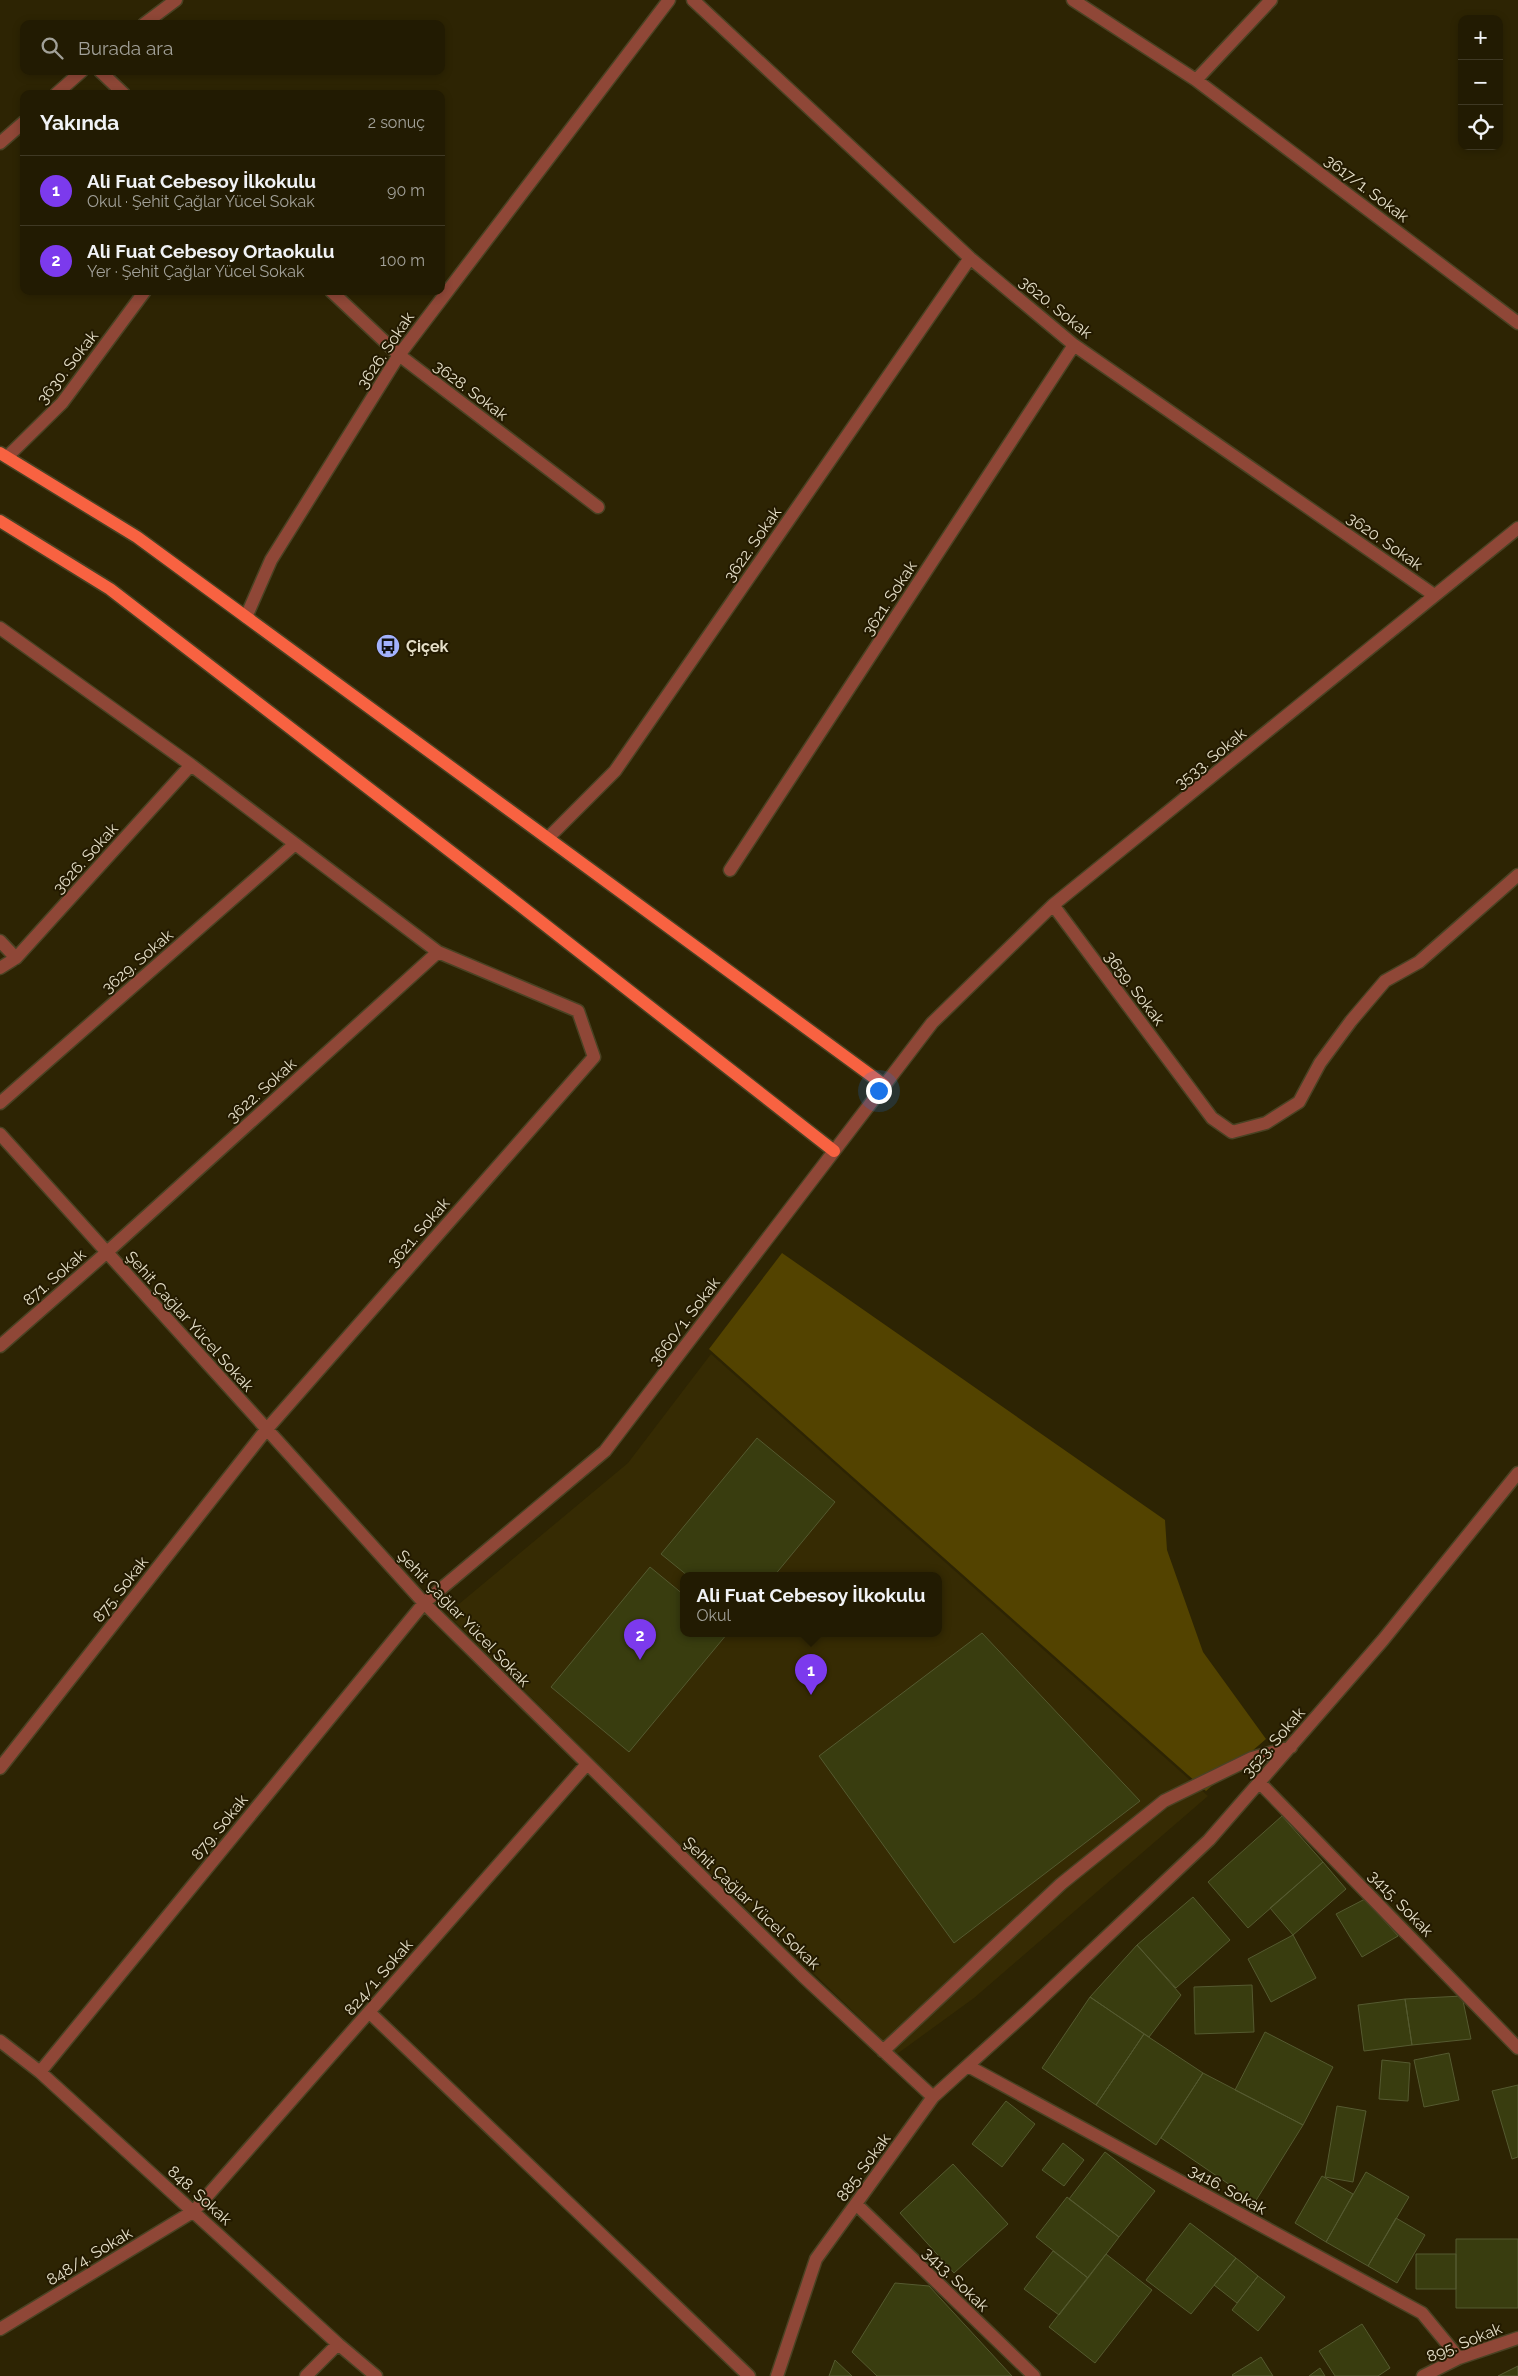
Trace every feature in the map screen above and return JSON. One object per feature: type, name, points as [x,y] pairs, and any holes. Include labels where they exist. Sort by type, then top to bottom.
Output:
[{"type":"main road","points":[[3,455],[137,537],[884,1085]]},
{"type":"main road","points":[[0,521],[110,589],[494,885],[834,1151]]},
{"type":"street","points":[[149,20],[176,0]]},
{"type":"street","name":"3626. Sokak","points":[[445,295],[670,0]]},
{"type":"street","name":"3620. Sokak","points":[[692,0],[970,258],[1074,344],[1434,595]]},
{"type":"street","name":"3617/1. Sokak","points":[[1073,0],[1196,80],[1518,323]]},
{"type":"street","points":[[1196,80],[1270,0]]},
{"type":"street","points":[[61,90],[77,75]]},
{"type":"street","points":[[104,75],[120,90]]},
{"type":"street","points":[[0,143],[20,126]]},
{"type":"street","name":"3622. Sokak","points":[[548,838],[615,771],[970,258]]},
{"type":"street","name":"3630. Sokak","points":[[3,455],[62,403],[142,295]]},
{"type":"street","name":"3628. Sokak","points":[[335,295],[399,355],[598,507]]},
{"type":"street","name":"3626. Sokak","points":[[246,617],[271,560],[399,355],[445,295]]},
{"type":"street","name":"3621. Sokak","points":[[730,870],[1074,344]]},
{"type":"street","name":"3533. Sokak","points":[[932,1023],[1053,905],[1518,528]]},
{"type":"street","points":[[0,628],[190,765],[438,952]]},
{"type":"street","name":"3626. Sokak","points":[[0,968],[16,958],[190,765]]},
{"type":"street","name":"3629. Sokak","points":[[0,1102],[296,844]]},
{"type":"street","name":"3659. Sokak","points":[[1053,905],[1212,1118],[1232,1132],[1266,1123],[1299,1102],[1320,1063],[1351,1021],[1386,981],[1420,962],[1518,875]]},
{"type":"street","points":[[0,940],[16,958]]},
{"type":"street","name":"3622. Sokak","points":[[106,1253],[438,952]]},
{"type":"street","name":"3621. Sokak","points":[[266,1430],[594,1057],[578,1010],[438,952]]},
{"type":"street","name":"3660/1. Sokak","points":[[424,1603],[605,1452],[932,1023]]},
{"type":"street","name":"Şehit Çağlar Yücel Sokak","points":[[0,1134],[424,1603],[803,1976],[933,2097]]},
{"type":"street","name":"871. Sokak","points":[[0,1346],[106,1253]]},
{"type":"street","name":"875. Sokak","points":[[0,1768],[266,1430]]},
{"type":"street","name":"3523. Sokak","points":[[1028,2011],[1209,1840],[1384,1640],[1518,1472]]},
{"type":"street","name":"879. Sokak","points":[[40,2072],[424,1603]]},
{"type":"street","points":[[883,2052],[1061,1884],[1164,1801],[1252,1758],[1291,1747]]},
{"type":"street","name":"824/1. Sokak","points":[[194,2211],[587,1764]]},
{"type":"street","name":"3415. Sokak","points":[[1259,1782],[1518,2048]]},
{"type":"street","name":"885. Sokak","points":[[777,2376],[816,2259],[933,2097],[1028,2011]]},
{"type":"street","points":[[369,2012],[749,2376]]},
{"type":"street","name":"848. Sokak","points":[[0,2041],[40,2072],[338,2344],[376,2376]]},
{"type":"street","name":"3416. Sokak","points":[[968,2066],[1422,2313],[1459,2358]]},
{"type":"street","name":"3413. Sokak","points":[[856,2204],[1034,2376]]},
{"type":"street","name":"848/4. Sokak","points":[[0,2329],[194,2211]]},
{"type":"street","name":"895. Sokak","points":[[1423,2376],[1459,2358],[1518,2338]]},
{"type":"street","points":[[306,2376],[338,2344]]},
{"type":"shaded area","points":[[782,1253],[1165,1520],[1167,1550],[1203,1652],[1266,1739],[1206,1791],[709,1349]]},
{"type":"shaded area","points":[[711,1354],[1208,1796],[974,1998],[897,2054],[609,1775],[447,1614],[628,1463]]},
{"type":"building","points":[[757,1438],[835,1502],[777,1572],[683,1572],[661,1554]]},
{"type":"building","points":[[650,1567],[680,1592],[680,1637],[725,1637],[629,1752],[551,1687]]},
{"type":"building","points":[[982,1633],[1140,1801],[954,1943],[819,1756]]},
{"type":"building","points":[[1282,1816],[1323,1862],[1248,1928],[1208,1882]]},
{"type":"building","points":[[1323,1862],[1346,1889],[1293,1935],[1270,1908]]},
{"type":"building","points":[[1193,1897],[1230,1940],[1176,1988],[1137,1945]]},
{"type":"building","points":[[1365,1899],[1398,1936],[1362,1957],[1336,1914]]},
{"type":"building","points":[[1293,1935],[1316,1978],[1271,2002],[1248,1959]]},
{"type":"building","points":[[1137,1945],[1181,1995],[1149,2037],[1090,1997]]},
{"type":"building","points":[[1252,1985],[1254,2032],[1195,2034],[1194,1987]]},
{"type":"building","points":[[1462,1996],[1471,2039],[1412,2045],[1405,1999]]},
{"type":"building","points":[[1090,1997],[1144,2034],[1096,2105],[1042,2068]]},
{"type":"building","points":[[1405,1999],[1412,2045],[1364,2051],[1358,2005]]},
{"type":"building","points":[[1265,2032],[1333,2067],[1303,2125],[1235,2090]]},
{"type":"building","points":[[1144,2034],[1203,2073],[1156,2145],[1096,2105]]},
{"type":"building","points":[[1449,2053],[1459,2100],[1424,2107],[1414,2060]]},
{"type":"building","points":[[1382,2060],[1410,2063],[1408,2101],[1379,2099]]},
{"type":"building","points":[[1203,2073],[1303,2125],[1255,2202],[1161,2138]]},
{"type":"building","points":[[1518,2085],[1518,2157],[1512,2159],[1492,2091]]},
{"type":"building","points":[[1006,2101],[1035,2124],[1002,2167],[972,2144]]},
{"type":"building","points":[[1337,2106],[1366,2111],[1353,2182],[1325,2177]]},
{"type":"building","points":[[1063,2143],[1084,2160],[1064,2186],[1042,2170]]},
{"type":"building","points":[[1105,2152],[1155,2191],[1119,2237],[1069,2199]]},
{"type":"building","points":[[953,2164],[1008,2224],[954,2273],[900,2213]]},
{"type":"building","points":[[1366,2172],[1409,2197],[1368,2266],[1326,2242]]},
{"type":"building","points":[[1322,2176],[1353,2194],[1326,2242],[1295,2223]]},
{"type":"building","points":[[1067,2197],[1119,2237],[1088,2278],[1036,2237]]},
{"type":"building","points":[[1396,2218],[1425,2235],[1397,2283],[1368,2266]]},
{"type":"building","points":[[1190,2223],[1236,2258],[1191,2314],[1146,2280]]},
{"type":"building","points":[[1456,2239],[1518,2239],[1518,2308],[1456,2308]]},
{"type":"building","points":[[1053,2251],[1088,2278],[1059,2315],[1024,2289]]},
{"type":"building","points":[[1106,2254],[1152,2290],[1095,2363],[1049,2327]]},
{"type":"building","points":[[1416,2254],[1456,2254],[1456,2289],[1416,2289]]},
{"type":"building","points":[[1236,2258],[1258,2276],[1237,2303],[1214,2285]]},
{"type":"building","points":[[1258,2276],[1285,2297],[1258,2331],[1232,2310]]},
{"type":"building","points":[[895,2283],[929,2286],[1012,2376],[877,2376],[852,2352]]},
{"type":"building","points":[[1362,2324],[1390,2368],[1378,2376],[1335,2376],[1319,2351]]},
{"type":"building","points":[[1261,2357],[1273,2376],[1232,2375]]},
{"type":"building","points":[[835,2360],[852,2376],[829,2376]]},
{"type":"building","points":[[1518,2366],[1518,2376],[1498,2376]]},
{"type":"building","points":[[1320,2368],[1325,2376],[1309,2376]]},
{"type":"place","name":"Çiçek","points":[[388,646]]},
{"type":"place","name":"Ali Fuat Cebesoy Ortaokulu","points":[[640,1660]]},
{"type":"place","name":"Ali Fuat Cebesoy İlkokulu","points":[[811,1695]]}]
